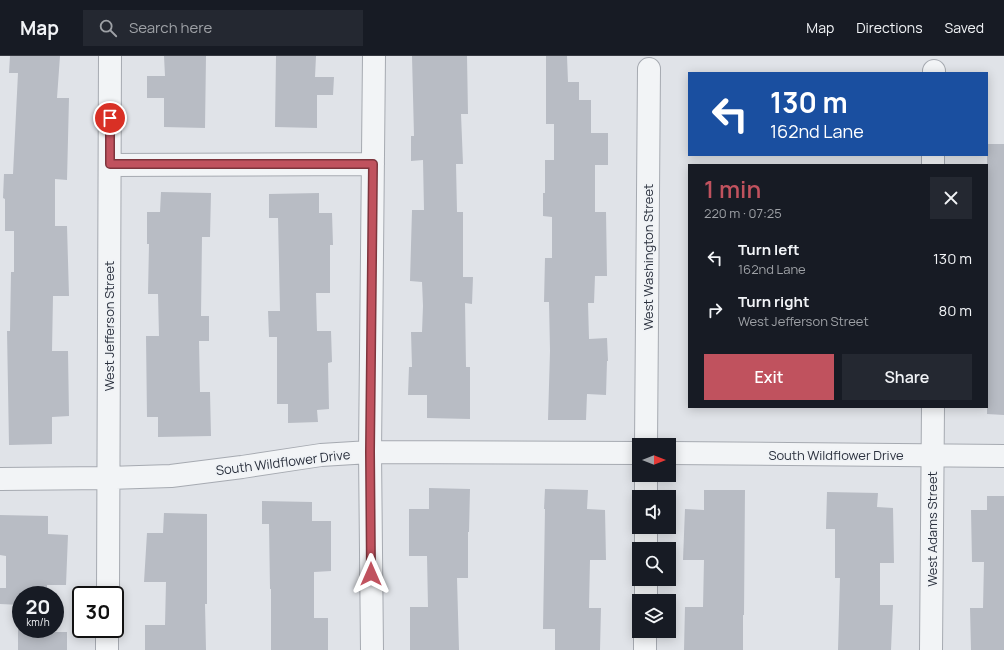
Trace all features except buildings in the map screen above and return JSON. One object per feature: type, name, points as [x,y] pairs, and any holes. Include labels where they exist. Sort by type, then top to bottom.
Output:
[{"type":"street","name":"West Jefferson Street","points":[[108,586],[110,56]]},
{"type":"street","points":[[372,650],[370,452],[374,56]]},
{"type":"street","name":"West Washington Street","points":[[646,438],[649,69]]},
{"type":"street","points":[[110,164],[373,164]]},
{"type":"street","name":"West Adams Street","points":[[931,650],[932,408]]},
{"type":"street","name":"South Wildflower Drive","points":[[0,479],[171,476],[321,455],[370,452],[632,453]]},
{"type":"street","name":"South Wildflower Drive","points":[[676,453],[1004,456]]},
{"type":"street","points":[[107,638],[107,650]]},
{"type":"street","points":[[645,638],[645,650]]},
{"type":"route","points":[[110,118],[110,164],[373,164],[370,452],[371,574]]}]
